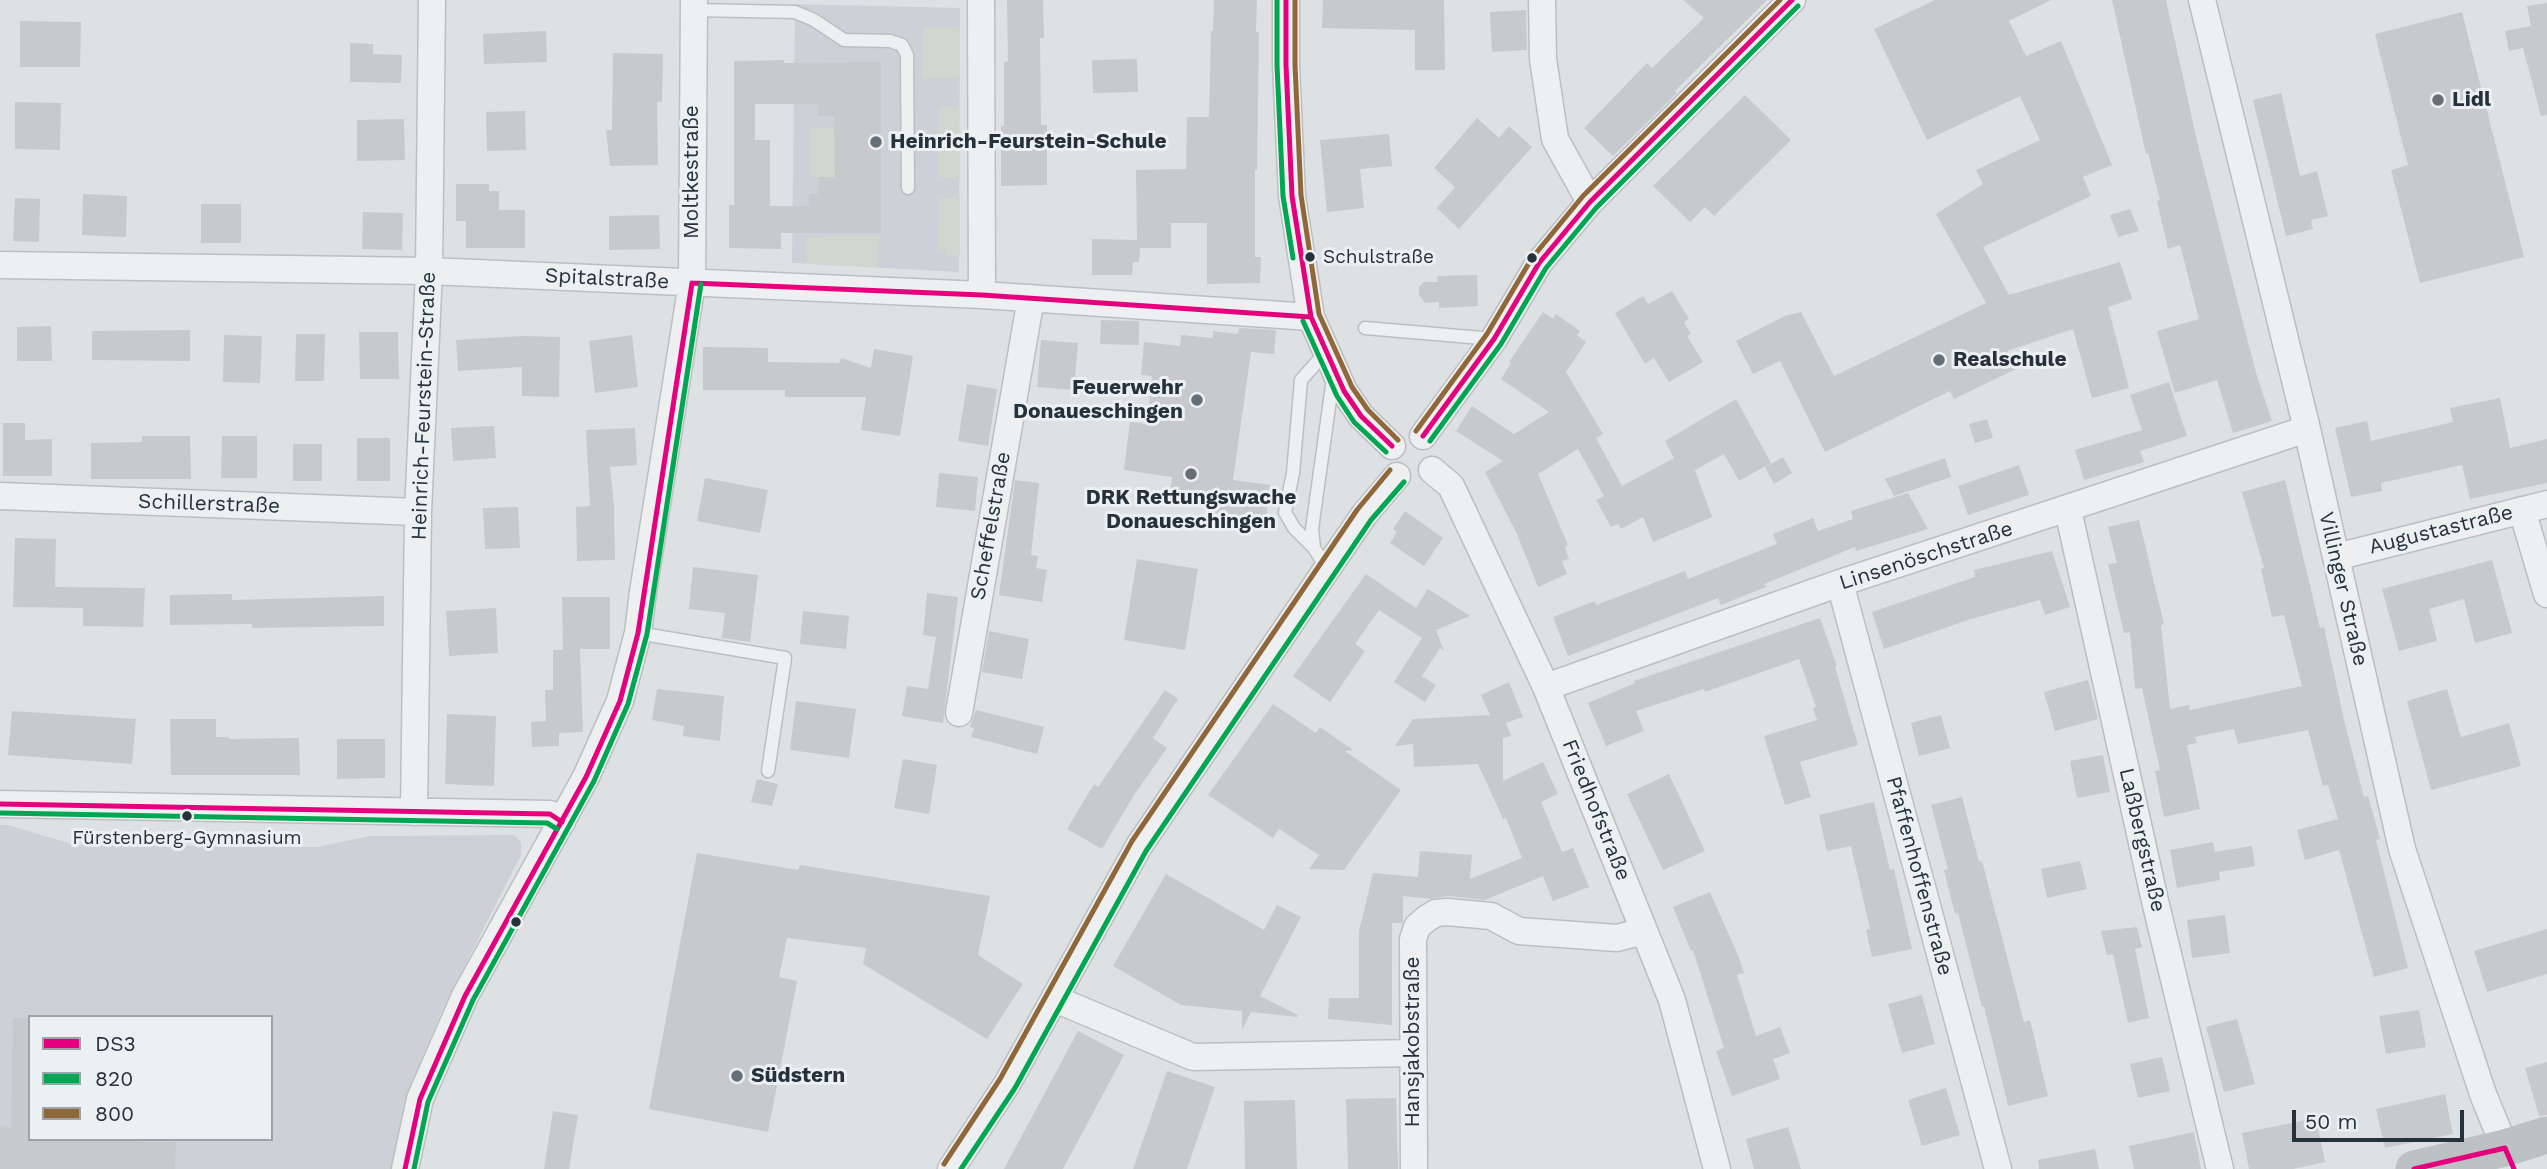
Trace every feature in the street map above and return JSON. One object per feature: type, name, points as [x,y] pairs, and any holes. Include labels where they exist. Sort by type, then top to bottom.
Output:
[{"type":"main road","points":[[2414,1169],[2509,1158],[2547,1135]]},
{"type":"street","name":"Heinrich-Feurstein-Straße","points":[[414,812],[418,512],[429,271],[432,0]]},
{"type":"street","points":[[981,0],[982,295]]},
{"type":"street","points":[[1286,0],[1292,196],[1311,317],[1344,391],[1361,416],[1392,446]]},
{"type":"street","points":[[1542,0],[1544,59],[1555,139],[1590,202]]},
{"type":"street","points":[[1423,436],[1494,339],[1539,263],[1590,202],[1792,0]]},
{"type":"street","name":"Villinger Straße","points":[[2203,0],[2307,429],[2402,849],[2483,1094],[2509,1158]]},
{"type":"street","name":"Moltkestraße","points":[[405,1169],[420,1099],[465,996],[586,777],[620,701],[638,633],[691,283],[694,5]]},
{"type":"street","name":"Spitalstraße","points":[[0,265],[429,271],[982,295],[1311,317]]},
{"type":"street","name":"Scheffelstraße","points":[[959,713],[1031,298]]},
{"type":"street","name":"Linsenöschstraße","points":[[1546,688],[1840,583],[2307,429]]},
{"type":"street","points":[[1405,435],[1423,436],[1435,451],[1436,461],[1432,470],[1426,477],[1416,481],[1397,476],[1389,462],[1392,446],[1405,435]]},
{"type":"street","name":"Friedhofstraße","points":[[1432,470],[1451,486],[1546,688],[1671,1000],[1717,1169]]},
{"type":"street","points":[[951,1169],[1007,1084],[1139,846],[1320,558],[1364,515],[1397,476]]},
{"type":"street","name":"Schillerstraße","points":[[0,496],[418,512]]},
{"type":"street","points":[[2534,507],[2547,594]]},
{"type":"street","name":"Augustastraße","points":[[2336,557],[2534,507]]},
{"type":"street","name":"Laßbergstraße","points":[[2068,510],[2155,901],[2220,1169]]},
{"type":"street","name":"Pfaffenhoffenstraße","points":[[1840,583],[1998,1169]]},
{"type":"street","points":[[0,804],[551,814],[562,822]]},
{"type":"street","name":"Hansjakobstraße","points":[[1414,1169],[1413,939],[1417,927],[1436,913],[1447,912],[1491,916],[1519,931],[1617,937],[1644,931]]},
{"type":"street","points":[[1055,999],[1193,1057],[1413,1053]]},
{"type":"lane","points":[[694,5],[795,12],[814,20],[844,40],[890,41],[902,45],[907,55],[908,188]]},
{"type":"lane","points":[[1365,328],[1494,339]]},
{"type":"lane","points":[[1320,558],[1312,528],[1330,362]]},
{"type":"lane","points":[[1320,558],[1284,512],[1293,473],[1301,380],[1330,362]]},
{"type":"lane","points":[[638,633],[785,658],[768,771]]},
{"type":"shaded area","name":"Heinrich-Feurstein-Schule","points":[[795,4],[960,8],[959,272],[792,263]]},
{"type":"shaded area","points":[[923,27],[959,28],[959,79],[922,78]]},
{"type":"shaded area","points":[[939,106],[959,107],[960,178],[938,178]]},
{"type":"shaded area","points":[[810,128],[835,128],[835,177],[810,177]]},
{"type":"shaded area","points":[[939,198],[960,198],[960,257],[946,256],[946,251],[938,251]]},
{"type":"shaded area","points":[[879,236],[877,267],[807,264],[807,237]]},
{"type":"shaded area","name":"Fürstenberg-Gymnasium","points":[[0,825],[75,845],[317,847],[370,836],[515,835],[521,843],[521,855],[441,1013],[410,1092],[392,1169],[0,1169]]},
{"type":"building","points":[[1007,0],[1043,0],[1044,38],[1040,38],[1041,125],[1047,125],[1047,185],[1001,186],[1004,62],[1008,61]]},
{"type":"building","points":[[1214,0],[1257,0],[1256,32],[1259,32],[1255,257],[1261,257],[1260,283],[1207,284],[1207,223],[1171,223],[1171,248],[1140,248],[1139,262],[1133,262],[1132,275],[1092,275],[1092,239],[1137,240],[1136,170],[1186,169],[1187,117],[1209,117]]},
{"type":"building","points":[[1323,0],[1444,0],[1445,70],[1415,70],[1415,30],[1322,28]]},
{"type":"building","points":[[1683,0],[1767,0],[1613,156],[1584,128],[1647,63],[1652,68],[1704,18]]},
{"type":"building","points":[[1935,0],[2051,0],[2009,21],[2026,56],[2061,41],[2112,165],[2083,177],[2091,196],[1983,247],[2009,295],[2120,262],[2132,299],[2108,307],[2129,388],[2092,398],[2073,329],[2007,351],[2016,369],[1954,399],[1950,391],[1825,452],[1780,361],[1753,374],[1736,341],[1785,316],[1801,312],[1834,376],[1986,303],[1936,214],[1983,184],[1976,170],[2040,140],[2020,96],[1927,140],[1874,29]]},
{"type":"building","points":[[2112,0],[2166,0],[2199,150],[2256,373],[2272,421],[2233,433],[2217,380],[2175,393],[2157,331],[2199,319],[2180,245],[2168,249],[2157,201],[2160,200],[2148,153],[2146,154]]},
{"type":"building","points":[[2547,3],[2547,115],[2541,116],[2523,48],[2509,51],[2505,31],[2531,26],[2527,6]]},
{"type":"building","points":[[1526,10],[1527,50],[1492,52],[1490,12]]},
{"type":"building","name":"Lidl","points":[[2462,12],[2524,257],[2420,283],[2391,170],[2408,165],[2375,34]]},
{"type":"building","points":[[20,21],[81,22],[80,67],[20,67]]},
{"type":"building","points":[[546,31],[547,62],[484,64],[483,34]]},
{"type":"building","points":[[350,43],[373,44],[373,54],[402,55],[401,83],[350,82]]},
{"type":"building","points":[[613,53],[663,54],[662,102],[657,102],[658,165],[610,166],[606,130],[612,130]]},
{"type":"building","points":[[1137,59],[1138,92],[1093,93],[1092,60]]},
{"type":"building","points":[[734,61],[881,62],[881,233],[781,233],[781,249],[729,248],[729,205],[734,205]],"holes":[[[755,104],[818,104],[818,116],[834,116],[835,177],[818,177],[818,194],[809,194],[809,206],[770,206],[770,140],[755,140]]]},
{"type":"building","points":[[2281,93],[2300,176],[2317,171],[2328,216],[2311,220],[2313,229],[2286,236],[2253,100]]},
{"type":"building","points":[[1745,95],[1791,140],[1714,216],[1705,207],[1690,222],[1653,186]]},
{"type":"building","points":[[15,102],[61,103],[60,150],[15,149]]},
{"type":"building","points":[[525,111],[526,150],[487,151],[486,112]]},
{"type":"building","points":[[1477,118],[1499,138],[1509,126],[1532,147],[1459,229],[1437,208],[1455,187],[1434,168]]},
{"type":"building","points":[[404,119],[405,160],[357,161],[357,120]]},
{"type":"building","points":[[1389,134],[1392,166],[1360,169],[1364,208],[1327,212],[1320,140]]},
{"type":"building","points":[[456,184],[489,184],[489,191],[499,191],[499,210],[525,210],[525,248],[466,248],[466,221],[456,221]]},
{"type":"building","points":[[83,194],[127,196],[126,237],[82,235]]},
{"type":"building","points":[[15,198],[40,199],[39,242],[13,241]]},
{"type":"building","points":[[201,204],[241,204],[241,243],[201,243]]},
{"type":"building","points":[[2130,209],[2139,231],[2118,237],[2110,215]]},
{"type":"building","points":[[363,212],[403,213],[402,250],[362,249]]},
{"type":"building","points":[[659,215],[660,249],[609,250],[609,216]]},
{"type":"building","points":[[1477,275],[1478,306],[1439,308],[1439,302],[1425,303],[1419,295],[1419,287],[1424,282],[1438,282],[1437,276]]},
{"type":"building","points":[[1672,291],[1689,319],[1684,322],[1691,334],[1687,336],[1703,362],[1669,382],[1654,358],[1645,364],[1615,313],[1643,296],[1648,304]]},
{"type":"building","points":[[1543,312],[1553,319],[1556,314],[1580,331],[1577,335],[1586,342],[1566,372],[1603,434],[1596,438],[1622,486],[1674,458],[1665,441],[1736,399],[1771,463],[1739,481],[1724,454],[1695,470],[1712,517],[1653,542],[1643,517],[1621,529],[1618,524],[1611,527],[1596,500],[1604,496],[1578,449],[1538,474],[1568,545],[1565,547],[1569,559],[1562,561],[1567,574],[1538,587],[1517,534],[1485,472],[1503,461],[1456,431],[1472,406],[1514,434],[1549,412],[1501,379],[1511,363],[1509,362]]},
{"type":"building","points":[[1101,320],[1139,321],[1139,345],[1100,344]]},
{"type":"building","points":[[51,326],[52,361],[17,361],[17,327]]},
{"type":"building","points":[[1239,328],[1276,330],[1274,354],[1251,352],[1233,480],[1270,485],[1266,519],[1208,512],[1210,499],[1170,494],[1172,477],[1124,470],[1130,422],[1147,424],[1152,376],[1141,375],[1144,342],[1180,346],[1181,335],[1213,338],[1213,331],[1238,334]]},
{"type":"building","points":[[190,330],[190,361],[92,360],[92,331]]},
{"type":"building","points":[[359,332],[398,332],[399,379],[360,379]]},
{"type":"building","points":[[296,334],[325,334],[324,381],[295,381]]},
{"type":"building","points":[[224,335],[262,336],[260,383],[223,382]]},
{"type":"building","points":[[632,335],[638,387],[595,393],[589,341]]},
{"type":"building","points":[[560,337],[559,397],[522,396],[522,367],[458,371],[456,340]]},
{"type":"building","points":[[1041,340],[1078,343],[1074,390],[1037,387]]},
{"type":"building","points":[[703,347],[768,348],[768,362],[839,363],[841,358],[871,368],[874,349],[913,356],[900,436],[861,430],[866,397],[785,397],[785,390],[703,390]]},
{"type":"building","points":[[2169,382],[2187,436],[2140,451],[2144,462],[2084,480],[2075,450],[2142,430],[2130,395]]},
{"type":"building","points":[[967,384],[997,389],[988,446],[958,441]]},
{"type":"building","points":[[2500,398],[2510,448],[2547,439],[2547,483],[2470,499],[2462,465],[2381,483],[2382,491],[2351,497],[2335,428],[2367,421],[2371,441],[2453,422],[2450,408]]},
{"type":"building","points":[[1987,419],[1993,438],[1975,443],[1969,424]]},
{"type":"building","points":[[3,423],[25,423],[25,440],[52,439],[52,476],[3,476]]},
{"type":"building","points":[[494,426],[496,458],[453,461],[451,428]]},
{"type":"building","points":[[635,428],[637,465],[610,467],[615,560],[577,561],[576,507],[590,506],[586,430]]},
{"type":"building","points":[[142,436],[190,436],[191,479],[91,479],[91,443],[142,442]]},
{"type":"building","points":[[222,436],[257,436],[257,478],[221,478]]},
{"type":"building","points":[[357,438],[390,438],[390,481],[357,481]]},
{"type":"building","points":[[293,444],[322,444],[322,481],[293,481]]},
{"type":"building","points":[[1783,457],[1792,473],[1774,484],[1765,467]]},
{"type":"building","points":[[1945,458],[1951,477],[1894,496],[1885,479]]},
{"type":"building","points":[[2019,465],[2029,495],[1968,515],[1958,486]]},
{"type":"building","points":[[939,473],[978,477],[975,511],[936,507]]},
{"type":"building","points":[[705,478],[768,490],[760,533],[697,521]]},
{"type":"building","points":[[1015,480],[1039,483],[1031,555],[1038,556],[1036,568],[1047,570],[1042,602],[999,595]]},
{"type":"building","points":[[2285,480],[2320,628],[2324,627],[2364,797],[2368,796],[2380,839],[2376,840],[2408,968],[2374,977],[2339,850],[2305,860],[2297,830],[2338,819],[2328,785],[2323,786],[2308,730],[2238,744],[2234,729],[2195,737],[2197,743],[2187,745],[2200,809],[2164,817],[2155,771],[2160,770],[2142,688],[2135,689],[2130,632],[2124,633],[2108,564],[2117,563],[2108,527],[2139,520],[2164,624],[2161,625],[2170,709],[2189,705],[2190,710],[2302,686],[2284,615],[2272,617],[2261,569],[2264,568],[2242,492]]},
{"type":"building","points":[[1908,493],[1928,529],[1856,551],[1855,547],[1764,584],[1766,587],[1721,605],[1718,598],[1568,656],[1553,617],[1595,601],[1596,605],[1685,571],[1688,579],[1777,544],[1773,534],[1813,518],[1818,531],[1853,519],[1851,511]]},
{"type":"building","points":[[518,507],[520,548],[485,549],[483,508]]},
{"type":"building","points":[[1405,511],[1443,538],[1424,566],[1390,543],[1397,532],[1393,529]]},
{"type":"building","points":[[15,538],[56,539],[55,587],[145,588],[143,627],[83,626],[83,608],[13,607]]},
{"type":"building","points":[[2052,551],[2070,607],[2045,615],[2040,600],[1971,619],[1884,649],[1872,612],[1975,577],[1974,570]]},
{"type":"building","points":[[1137,559],[1198,569],[1185,650],[1124,640]]},
{"type":"building","points":[[2492,560],[2512,633],[2475,643],[2464,599],[2429,609],[2437,641],[2399,651],[2382,589]]},
{"type":"building","points":[[693,567],[758,575],[750,642],[722,638],[725,613],[689,609]]},
{"type":"building","points":[[1366,574],[1416,608],[1428,589],[1470,616],[1436,630],[1444,651],[1440,648],[1422,676],[1436,685],[1425,702],[1394,682],[1422,638],[1379,610],[1355,644],[1365,651],[1330,702],[1293,676]]},
{"type":"building","points":[[927,593],[958,597],[943,723],[902,716],[907,686],[928,689],[936,637],[923,635]]},
{"type":"building","points":[[232,594],[232,600],[384,596],[384,626],[252,628],[252,624],[170,625],[170,595]]},
{"type":"building","points":[[562,597],[610,597],[610,649],[580,649],[583,732],[559,733],[559,746],[532,747],[531,722],[546,721],[545,690],[553,690],[553,650],[563,650]]},
{"type":"building","points":[[496,608],[498,653],[449,656],[446,611]]},
{"type":"building","points":[[803,611],[849,616],[846,649],[800,644]]},
{"type":"building","points":[[1820,618],[1837,666],[1835,667],[1858,745],[1800,762],[1811,797],[1785,805],[1764,736],[1817,720],[1813,708],[1816,707],[1799,659],[1705,692],[1704,689],[1636,711],[1644,731],[1606,746],[1588,703],[1635,683],[1634,681]]},
{"type":"building","points":[[989,631],[1029,639],[1022,679],[982,672]]},
{"type":"building","points":[[2088,680],[2098,719],[2055,731],[2044,692]]},
{"type":"building","points":[[1509,682],[1523,717],[1506,723],[1511,736],[1503,738],[1503,781],[1543,762],[1558,794],[1541,802],[1562,852],[1573,848],[1589,887],[1553,901],[1543,876],[1485,900],[1448,896],[1431,899],[1403,896],[1403,921],[1392,923],[1392,1025],[1328,1019],[1329,998],[1359,998],[1359,931],[1373,873],[1418,877],[1420,851],[1472,855],[1470,879],[1522,858],[1506,818],[1503,819],[1478,764],[1414,767],[1413,744],[1395,746],[1413,719],[1490,715],[1481,695]]},
{"type":"building","points":[[657,689],[724,696],[720,741],[683,736],[684,726],[652,720]]},
{"type":"building","points":[[2447,689],[2461,737],[2509,723],[2521,766],[2431,790],[2407,701]]},
{"type":"building","points":[[1165,690],[1178,699],[1153,738],[1167,748],[1134,795],[1102,849],[1067,829],[1094,784],[1098,787]]},
{"type":"building","points":[[796,701],[856,709],[849,758],[790,750]]},
{"type":"building","points":[[1273,704],[1316,733],[1320,727],[1353,750],[1345,751],[1401,790],[1344,870],[1309,869],[1319,855],[1279,829],[1273,838],[1208,795]]},
{"type":"building","points":[[976,710],[1044,727],[1037,754],[971,737],[974,728],[970,727]]},
{"type":"building","points":[[12,711],[136,719],[132,764],[8,755]]},
{"type":"building","points":[[447,714],[496,716],[494,786],[445,784]]},
{"type":"building","points":[[1941,715],[1950,748],[1919,756],[1911,723]]},
{"type":"building","points":[[170,719],[216,719],[216,737],[229,739],[299,738],[300,775],[171,775]]},
{"type":"building","points":[[337,739],[385,739],[385,778],[337,779]]},
{"type":"building","points":[[2103,755],[2110,792],[2077,798],[2070,761]]},
{"type":"building","points":[[903,759],[937,765],[929,814],[894,808]]},
{"type":"building","points":[[1669,774],[1705,851],[1663,870],[1627,794]]},
{"type":"building","points":[[757,779],[778,784],[772,806],[751,802]]},
{"type":"building","points":[[1962,797],[1979,862],[1982,861],[2024,1022],[2030,1020],[2048,1096],[2008,1106],[1984,1006],[1982,1007],[1958,913],[1955,914],[1944,870],[1948,869],[1931,805]]},
{"type":"building","points":[[1874,802],[1890,870],[1894,869],[1912,949],[1872,957],[1866,930],[1870,929],[1851,846],[1827,851],[1819,815]]},
{"type":"building","points":[[2213,842],[2215,852],[2252,846],[2255,866],[2219,872],[2220,880],[2177,888],[2170,850]]},
{"type":"building","points":[[697,853],[798,870],[800,865],[990,896],[978,955],[1023,984],[987,1039],[863,964],[866,948],[787,938],[779,977],[797,981],[768,1132],[649,1109]]},
{"type":"building","points":[[2080,861],[2087,889],[2047,898],[2041,869]]},
{"type":"building","points":[[1166,874],[1264,930],[1277,905],[1301,917],[1260,996],[1298,1015],[1297,1017],[1251,1012],[1242,1030],[1242,1009],[1181,1005],[1113,966]]},
{"type":"building","points":[[1710,892],[1744,973],[1737,975],[1756,1036],[1780,1027],[1790,1053],[1773,1059],[1780,1079],[1732,1096],[1716,1051],[1724,1048],[1693,950],[1691,951],[1673,907]]},
{"type":"building","points":[[2225,915],[2230,953],[2192,958],[2187,920]]},
{"type":"building","points":[[2137,927],[2142,947],[2135,949],[2149,1018],[2128,1023],[2113,954],[2107,955],[2101,931]]},
{"type":"building","points":[[2547,929],[2547,974],[2487,992],[2474,951]]},
{"type":"building","points":[[1922,995],[1935,1044],[1902,1053],[1888,1004]]},
{"type":"building","points":[[2419,1010],[2426,1047],[2386,1054],[2379,1016]]},
{"type":"building","points":[[13,1018],[28,1018],[28,1141],[176,1142],[175,1169],[0,1169],[0,1127],[11,1128]]},
{"type":"building","points":[[2237,1019],[2255,1084],[2224,1092],[2206,1027]]},
{"type":"building","points":[[1078,1031],[1124,1055],[1063,1169],[1004,1169]]},
{"type":"building","points":[[2162,1057],[2170,1091],[2138,1098],[2130,1064]]},
{"type":"building","points":[[2547,1062],[2547,1115],[2539,1116],[2525,1068]]},
{"type":"building","points":[[1167,1071],[1215,1087],[1187,1169],[1133,1169]]},
{"type":"building","points":[[1946,1088],[1960,1135],[1922,1146],[1908,1100]]},
{"type":"building","points":[[2445,1094],[2453,1134],[2385,1148],[2376,1109]]},
{"type":"building","points":[[1396,1098],[1398,1169],[1348,1169],[1346,1099]]},
{"type":"building","points":[[1295,1100],[1297,1169],[1245,1169],[1244,1101]]},
{"type":"building","points":[[553,1111],[578,1115],[569,1169],[544,1169]]},
{"type":"building","points":[[2316,1118],[2325,1162],[2293,1169],[2249,1169],[2242,1133]]},
{"type":"building","points":[[1788,1127],[1801,1169],[1754,1169],[1746,1139]]},
{"type":"building","points":[[2194,1132],[2201,1169],[2134,1169],[2129,1146]]},
{"type":"building","points":[[2095,1149],[2099,1169],[2039,1169],[2038,1160]]},
{"type":"transit line","name":"820","points":[[1277,0],[1283,196],[1293,258]]},
{"type":"transit line","name":"DS3","points":[[1286,0],[1292,196],[1311,317],[1344,391],[1361,416],[1392,446]]},
{"type":"transit line","name":"800","points":[[1295,0],[1301,195],[1319,314],[1352,387],[1368,410],[1398,440]]},
{"type":"transit line","name":"800","points":[[1416,431],[1487,334],[1532,258],[1583,196],[1780,0]]},
{"type":"transit line","name":"DS3","points":[[1423,436],[1494,339],[1539,263],[1590,202],[1792,0]]},
{"type":"transit line","name":"820","points":[[1430,441],[1501,344],[1546,268],[1596,208],[1798,6]]},
{"type":"transit line","name":"DS3","points":[[692,283],[982,295],[1311,317]]},
{"type":"transit line","name":"DS3","points":[[405,1169],[420,1099],[465,996],[586,777],[620,701],[638,633],[692,283]]},
{"type":"transit line","name":"820","points":[[414,1169],[428,1102],[473,1000],[594,781],[628,704],[647,634],[701,284]]},
{"type":"transit line","name":"820","points":[[1303,321],[1337,396],[1354,422],[1386,452]]},
{"type":"transit line","name":"800","points":[[944,1164],[1000,1079],[1132,841],[1357,510],[1390,470]]},
{"type":"transit line","name":"820","points":[[961,1169],[1015,1088],[1146,851],[1371,520],[1404,482]]},
{"type":"transit line","name":"DS3","points":[[0,804],[550,814],[562,822]]},
{"type":"transit line","name":"820","points":[[0,813],[547,823],[557,829]]},
{"type":"transit line","name":"DS3","points":[[2414,1169],[2505,1148],[2514,1169]]},
{"type":"place","name":"Lidl","points":[[2438,100]]},
{"type":"place","name":"Heinrich-Feurstein-Schule","points":[[876,142]]},
{"type":"place","name":"Schulstraße","points":[[1310,257]]},
{"type":"place","name":"Realschule","points":[[1939,360]]},
{"type":"place","name":"Feuerwehr Donaueschingen","points":[[1197,400]]},
{"type":"place","name":"DRK Rettungswache Donaueschingen","points":[[1191,474]]},
{"type":"place","name":"Fürstenberg-Gymnasium","points":[[187,816]]},
{"type":"place","name":"Südstern","points":[[737,1076]]}]
